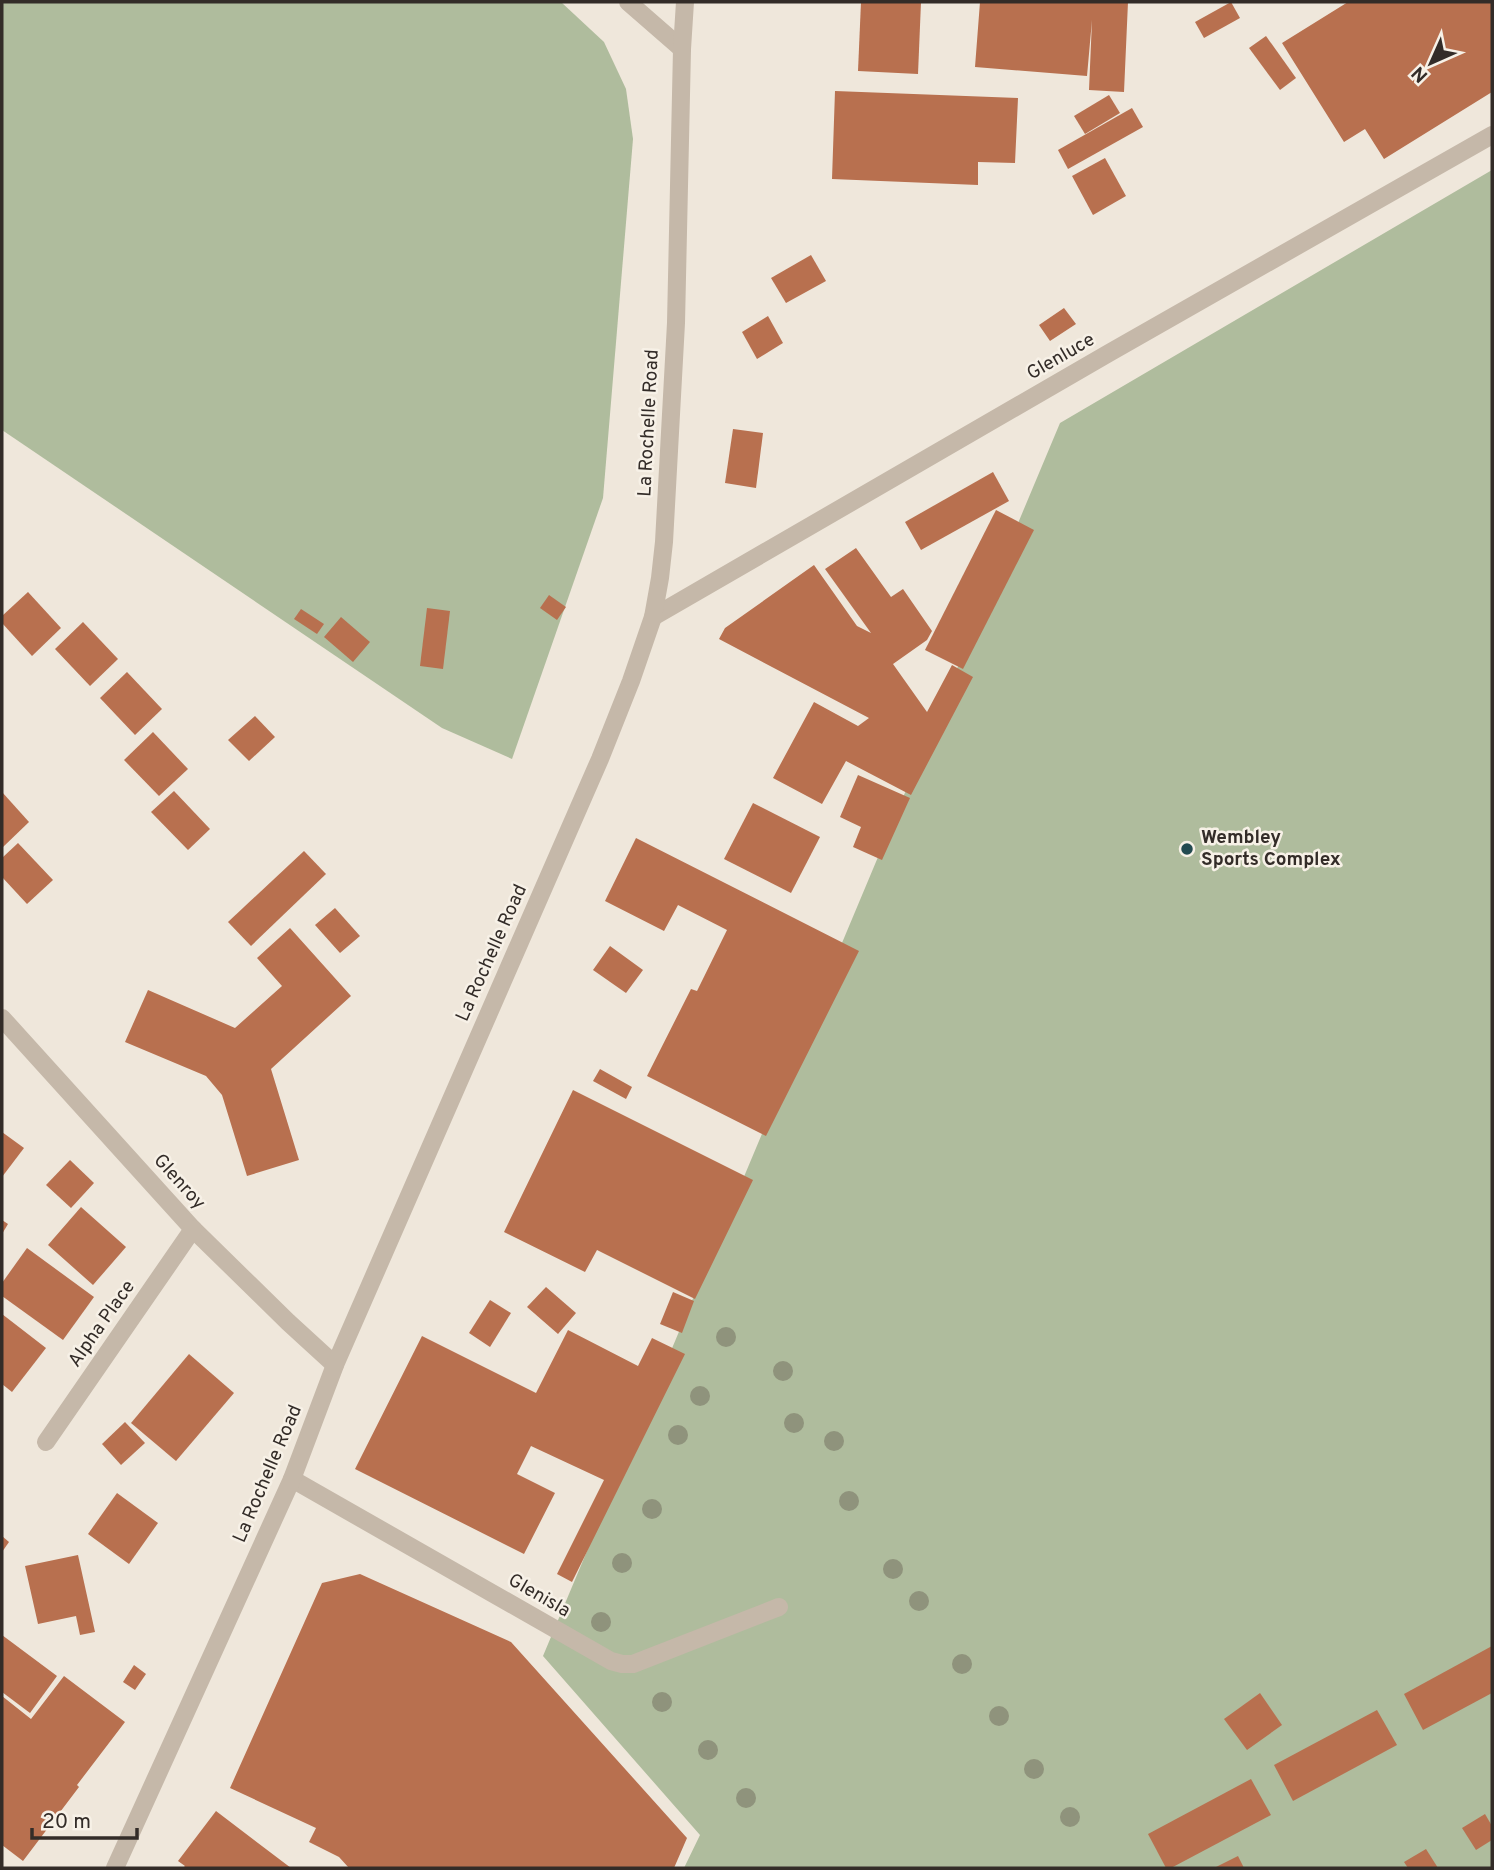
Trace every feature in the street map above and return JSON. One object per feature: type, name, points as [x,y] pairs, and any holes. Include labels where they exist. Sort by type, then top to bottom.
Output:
[{"type":"street","points":[[628,2],[682,49]]},
{"type":"street","name":"La Rochelle Road","points":[[115,1868],[292,1479],[335,1365],[600,759],[653,617],[664,542],[675,337],[685,2]]},
{"type":"street","name":"Glenluce","points":[[653,617],[1492,135]]},
{"type":"street","name":"Glenroy","points":[[2,1018],[193,1229],[335,1365]]},
{"type":"street","name":"Alpha Place","points":[[46,1442],[193,1229]]},
{"type":"street","name":"Glenisla","points":[[292,1479],[611,1661],[633,1664],[779,1607]]},
{"type":"green space","points":[[2,2],[561,2],[604,42],[626,89],[633,139],[603,498],[512,759],[442,728],[2,430]]},
{"type":"green space","name":"Wembley Sports Complex","points":[[1492,170],[1492,1868],[684,1868],[700,1835],[543,1656],[1060,423]]},
{"type":"building","points":[[861,2],[921,2],[918,74],[858,71]]},
{"type":"building","points":[[980,2],[1128,2],[1124,92],[1089,90],[1092,20],[1087,76],[975,67]]},
{"type":"building","points":[[1231,2],[1240,18],[1204,38],[1195,22]]},
{"type":"building","points":[[1348,2],[1492,2],[1492,92],[1384,159],[1365,129],[1344,142],[1282,43]]},
{"type":"building","points":[[1266,36],[1296,78],[1280,90],[1249,48]]},
{"type":"building","points":[[835,91],[1018,98],[1015,163],[978,162],[978,185],[832,179]]},
{"type":"building","points":[[1109,95],[1120,113],[1085,134],[1074,116]]},
{"type":"building","points":[[1132,108],[1143,127],[1068,169],[1058,150]]},
{"type":"building","points":[[1105,158],[1126,196],[1093,215],[1072,176]]},
{"type":"building","points":[[811,255],[826,281],[786,303],[771,278]]},
{"type":"building","points":[[1064,308],[1076,324],[1050,341],[1039,325]]},
{"type":"building","points":[[768,316],[783,343],[757,359],[742,332]]},
{"type":"building","points":[[733,429],[763,433],[756,488],[725,483]]},
{"type":"building","points":[[993,472],[1009,501],[921,550],[905,522]]},
{"type":"building","points":[[996,510],[1034,530],[963,669],[925,650]]},
{"type":"building","points":[[856,548],[891,597],[903,589],[932,631],[927,640],[893,664],[927,712],[952,665],[973,677],[911,795],[846,761],[822,804],[773,778],[814,702],[858,726],[869,718],[719,639],[725,628],[814,565],[857,626],[871,633],[825,569]]},
{"type":"building","points":[[28,592],[61,628],[32,656],[2,623],[2,616]]},
{"type":"building","points":[[549,595],[566,607],[557,620],[540,608]]},
{"type":"building","points":[[427,608],[450,611],[443,669],[420,666]]},
{"type":"building","points":[[301,609],[324,624],[317,634],[294,619]]},
{"type":"building","points":[[341,617],[370,642],[353,662],[324,637]]},
{"type":"building","points":[[83,622],[118,659],[90,686],[55,649]]},
{"type":"building","points":[[127,672],[162,709],[135,735],[100,698]]},
{"type":"building","points":[[255,716],[275,737],[249,761],[228,740]]},
{"type":"building","points":[[153,732],[188,769],[159,796],[124,760]]},
{"type":"building","points":[[858,775],[910,798],[882,860],[853,847],[861,827],[840,817]]},
{"type":"building","points":[[174,791],[210,829],[188,850],[151,812]]},
{"type":"building","points":[[2,792],[29,822],[2,848]]},
{"type":"building","points":[[753,803],[820,837],[791,893],[724,859]]},
{"type":"building","points":[[636,838],[859,951],[766,1136],[647,1076],[691,989],[697,991],[727,930],[678,905],[664,931],[605,901]]},
{"type":"building","points":[[18,843],[53,880],[27,904],[2,877],[2,858]]},
{"type":"building","points":[[304,851],[326,874],[251,946],[228,922]]},
{"type":"building","points":[[335,908],[360,936],[340,953],[315,925]]},
{"type":"building","points":[[290,928],[351,996],[271,1069],[299,1160],[247,1176],[222,1095],[206,1076],[125,1042],[148,990],[235,1028],[282,986],[257,958]]},
{"type":"building","points":[[610,946],[643,970],[626,993],[593,970]]},
{"type":"building","points":[[600,1069],[632,1087],[626,1099],[593,1081]]},
{"type":"building","points":[[573,1090],[753,1180],[695,1299],[597,1250],[585,1272],[504,1232]]},
{"type":"building","points":[[2,1132],[24,1148],[2,1177]]},
{"type":"building","points":[[70,1160],[94,1183],[71,1208],[46,1185]]},
{"type":"building","points":[[81,1207],[126,1247],[93,1285],[48,1245]]},
{"type":"building","points":[[2,1220],[8,1224],[2,1234]]},
{"type":"building","points":[[27,1248],[94,1297],[63,1340],[2,1296],[2,1283]]},
{"type":"building","points":[[546,1287],[576,1313],[558,1334],[527,1307]]},
{"type":"building","points":[[673,1292],[694,1301],[682,1333],[660,1324]]},
{"type":"building","points":[[490,1300],[511,1313],[490,1347],[469,1333]]},
{"type":"building","points":[[2,1314],[46,1348],[12,1392],[2,1384]]},
{"type":"building","points":[[568,1330],[638,1366],[652,1338],[685,1354],[572,1582],[557,1574],[604,1480],[531,1446],[517,1474],[555,1493],[524,1554],[355,1469],[422,1336],[536,1393]]},
{"type":"building","points":[[189,1354],[234,1393],[176,1461],[131,1423]]},
{"type":"building","points":[[125,1422],[145,1443],[121,1465],[102,1444]]},
{"type":"building","points":[[117,1493],[158,1523],[129,1564],[88,1534]]},
{"type":"building","points":[[2,1536],[9,1542],[2,1552]]},
{"type":"building","points":[[78,1555],[95,1632],[80,1635],[76,1616],[38,1624],[25,1566]]},
{"type":"building","points":[[360,1574],[511,1642],[687,1838],[674,1868],[349,1868],[339,1857],[309,1842],[316,1828],[230,1788],[322,1583]]},
{"type":"building","points":[[2,1635],[57,1676],[30,1713],[2,1692]]},
{"type":"building","points":[[1492,1646],[1492,1693],[1423,1730],[1404,1694]]},
{"type":"building","points":[[134,1665],[146,1674],[135,1690],[123,1682]]},
{"type":"building","points":[[64,1676],[125,1722],[23,1861],[2,1845],[2,1696],[31,1719]]},
{"type":"building","points":[[1260,1693],[1282,1725],[1247,1750],[1224,1719]]},
{"type":"building","points":[[1377,1710],[1397,1745],[1293,1801],[1274,1765]]},
{"type":"building","points":[[1251,1779],[1271,1815],[1171,1868],[1166,1868],[1148,1834]]},
{"type":"building","points":[[216,1811],[291,1868],[183,1868],[185,1866],[178,1861]]},
{"type":"building","points":[[1485,1814],[1492,1826],[1492,1840],[1476,1850],[1462,1828]]},
{"type":"building","points":[[1426,1849],[1438,1868],[1408,1868],[1404,1862]]},
{"type":"building","points":[[1238,1856],[1244,1868],[1214,1868]]},
{"type":"place","name":"Wembley Sports Complex","points":[[1187,849]]}]
